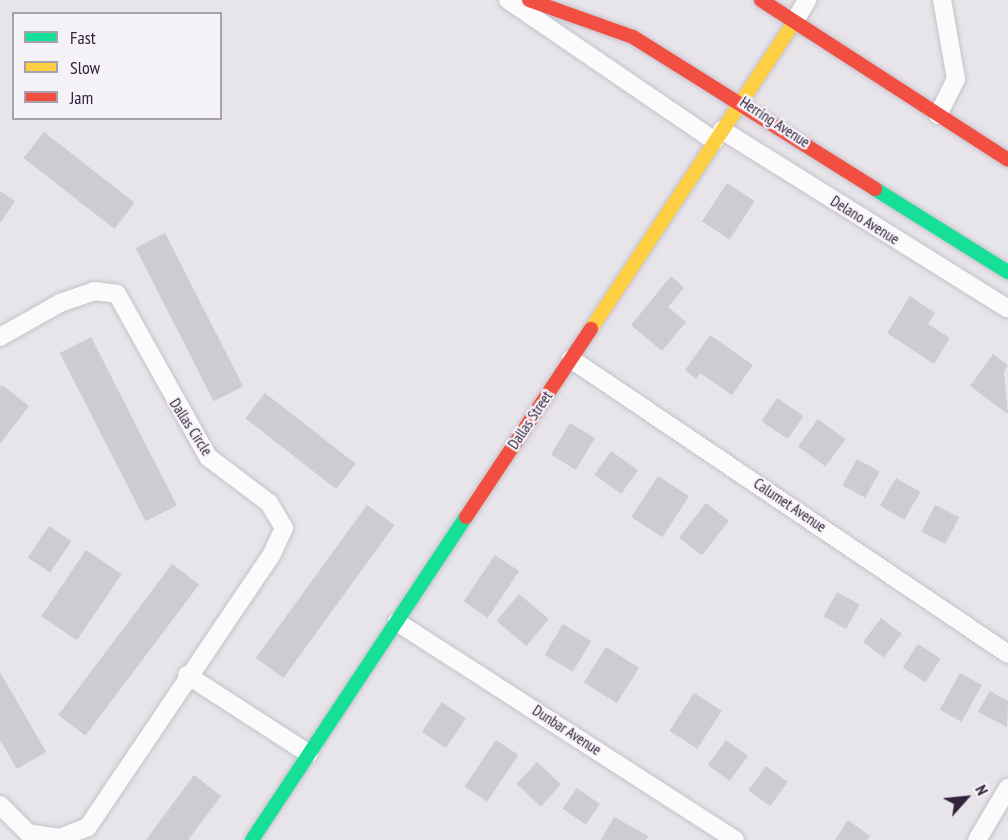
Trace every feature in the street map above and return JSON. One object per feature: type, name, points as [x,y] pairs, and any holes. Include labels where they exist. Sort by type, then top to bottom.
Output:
[{"type":"street","name":"Delano Avenue","points":[[508,0],[718,136],[1008,309]]},
{"type":"street","name":"Herring Avenue","points":[[528,0],[633,37],[742,101],[1008,272]]},
{"type":"street","points":[[761,0],[1008,160]]},
{"type":"street","name":"Dallas Street","points":[[252,840],[807,0]]},
{"type":"street","points":[[938,115],[956,79],[942,0]]},
{"type":"street","name":"Dallas Circle","points":[[0,337],[94,291],[117,294],[208,457],[269,503],[284,528],[272,554],[186,675],[88,827],[59,838],[28,832],[0,805]]},
{"type":"street","name":"Calumet Avenue","points":[[571,358],[1008,654]]},
{"type":"street","name":"Dunbar Avenue","points":[[397,622],[735,840]]},
{"type":"street","points":[[186,675],[309,754]]},
{"type":"street","points":[[977,840],[1008,788]]},
{"type":"building","points":[[44,132],[135,203],[114,229],[24,158]]},
{"type":"building","points":[[727,183],[755,201],[730,240],[702,222]]},
{"type":"building","points":[[0,191],[15,201],[0,223]]},
{"type":"building","points":[[165,233],[243,386],[214,401],[136,248]]},
{"type":"building","points":[[671,276],[684,288],[668,307],[686,322],[662,351],[631,325]]},
{"type":"building","points":[[910,296],[935,313],[928,324],[950,338],[934,364],[887,333]]},
{"type":"building","points":[[710,335],[753,365],[732,395],[700,373],[696,379],[685,370]]},
{"type":"building","points":[[91,337],[177,505],[146,521],[60,353]]},
{"type":"building","points":[[993,354],[1008,365],[1004,372],[1008,414],[970,386]]},
{"type":"building","points":[[2,385],[29,406],[0,444],[0,388]]},
{"type":"building","points":[[265,393],[356,464],[336,489],[245,418]]},
{"type":"building","points":[[777,398],[804,416],[788,439],[761,421]]},
{"type":"building","points":[[818,419],[846,439],[826,466],[798,447]]},
{"type":"building","points":[[570,423],[595,438],[576,470],[551,455]]},
{"type":"building","points":[[611,451],[638,470],[621,494],[594,475]]},
{"type":"building","points":[[857,459],[880,472],[865,498],[842,485]]},
{"type":"building","points":[[658,476],[689,496],[662,537],[631,517]]},
{"type":"building","points":[[896,478],[920,492],[904,520],[880,506]]},
{"type":"building","points":[[706,503],[729,521],[702,556],[679,538]]},
{"type":"building","points":[[367,505],[395,525],[283,678],[256,658]]},
{"type":"building","points":[[935,505],[959,517],[945,544],[921,532]]},
{"type":"building","points":[[49,526],[71,541],[50,573],[28,558]]},
{"type":"building","points":[[86,550],[122,574],[77,640],[41,616]]},
{"type":"building","points":[[495,555],[519,571],[488,618],[464,601]]},
{"type":"building","points":[[172,564],[199,584],[85,735],[58,715]]},
{"type":"building","points":[[837,592],[860,605],[846,629],[823,616]]},
{"type":"building","points":[[519,594],[549,619],[526,646],[497,621]]},
{"type":"building","points":[[881,618],[902,634],[884,658],[863,642]]},
{"type":"building","points":[[563,624],[591,641],[573,672],[544,655]]},
{"type":"building","points":[[918,644],[941,659],[925,682],[903,667]]},
{"type":"building","points":[[606,647],[639,668],[617,703],[584,683]]},
{"type":"building","points":[[0,672],[46,752],[17,769],[0,740]]},
{"type":"building","points":[[960,673],[982,685],[962,722],[940,710]]},
{"type":"building","points":[[990,691],[1008,701],[1007,727],[978,712]]},
{"type":"building","points":[[694,693],[722,711],[697,749],[669,731]]},
{"type":"building","points":[[442,702],[466,718],[446,748],[422,732]]},
{"type":"building","points":[[496,740],[518,755],[487,802],[465,786]]},
{"type":"building","points":[[726,740],[748,756],[730,781],[708,765]]},
{"type":"building","points":[[537,762],[561,785],[541,806],[517,784]]},
{"type":"building","points":[[766,766],[788,782],[770,806],[748,790]]},
{"type":"building","points":[[194,775],[221,796],[188,840],[146,840]]},
{"type":"building","points":[[577,788],[600,804],[586,825],[563,808]]},
{"type":"building","points":[[614,817],[648,836],[646,840],[601,840]]},
{"type":"building","points":[[848,820],[870,836],[867,840],[835,840]]},
{"type":"traffic: fast","points":[[875,189],[1008,272]]},
{"type":"traffic: fast","points":[[252,840],[466,517]]},
{"type":"traffic: slow","points":[[591,329],[794,22]]},
{"type":"traffic: jam","points":[[529,0],[633,37],[875,189]]},
{"type":"traffic: jam","points":[[761,0],[1008,160]]},
{"type":"traffic: jam","points":[[466,517],[591,329]]}]
